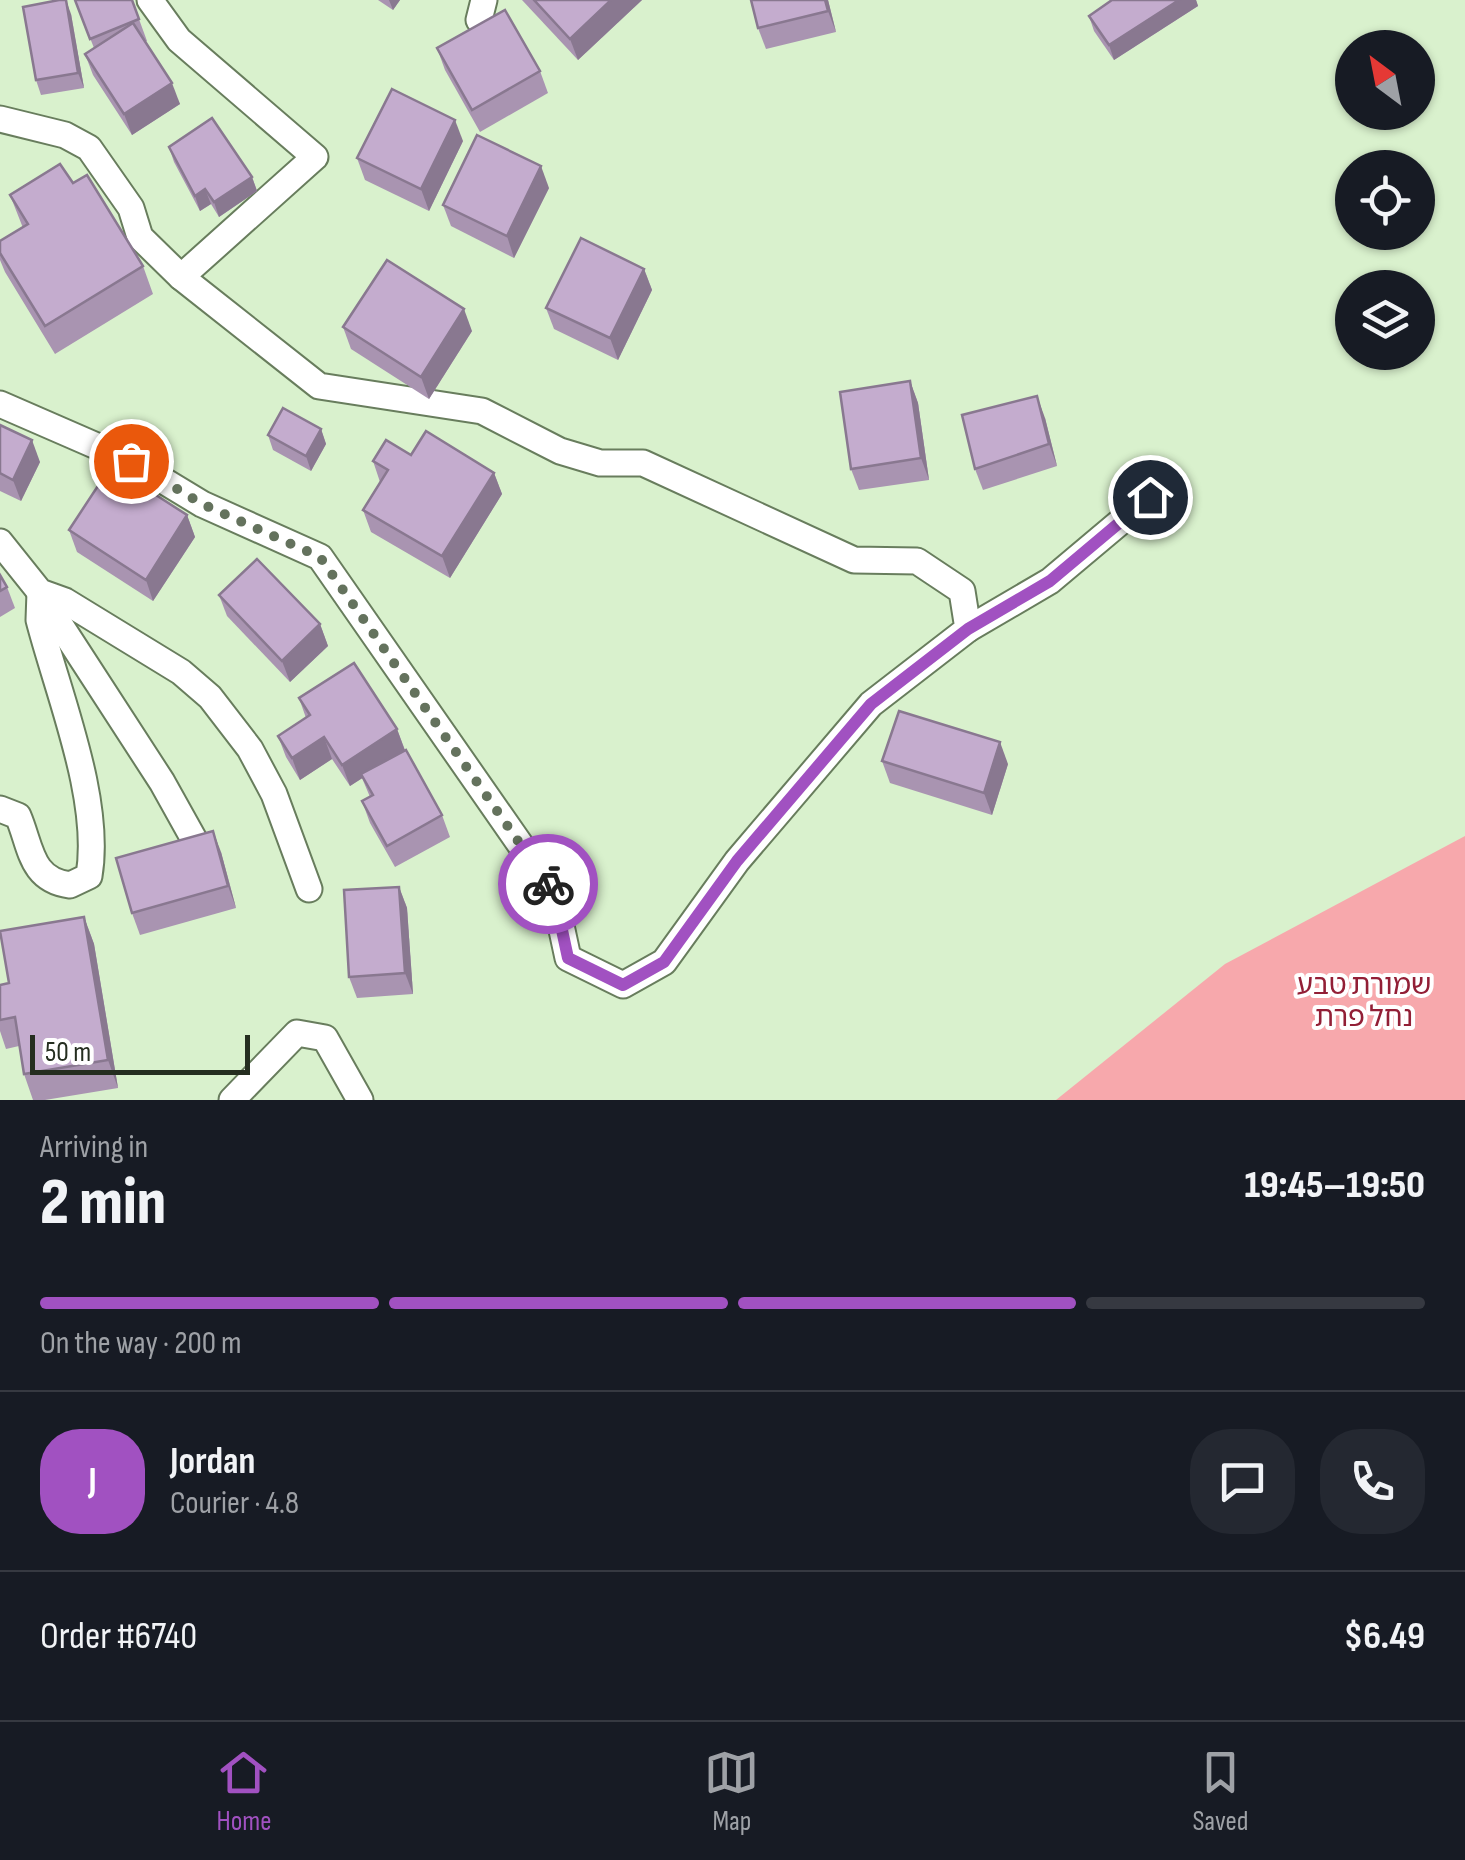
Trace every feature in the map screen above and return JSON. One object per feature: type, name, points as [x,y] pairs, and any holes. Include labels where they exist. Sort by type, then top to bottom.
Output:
[{"type":"street","points":[[150,0],[179,40],[315,157],[181,277]]},
{"type":"street","points":[[0,120],[65,135],[89,148],[131,208],[140,237],[181,277],[318,386],[482,411],[560,451],[600,463],[644,462],[854,560],[917,561],[962,591],[968,629]]},
{"type":"street","points":[[0,404],[131,461],[202,504],[320,557],[554,893],[568,958],[623,985],[664,962],[737,861],[871,704],[968,629],[1050,581],[1150,497]]},
{"type":"street","points":[[0,542],[40,592],[67,641],[162,782],[196,843]]},
{"type":"street","points":[[0,809],[10,809],[18,816],[31,857],[46,879],[70,885],[89,876],[92,844],[82,783],[39,620],[40,592]]},
{"type":"street","points":[[40,592],[65,600],[181,672],[210,697],[250,749],[266,779],[310,888]]},
{"type":"street","points":[[232,1100],[298,1033],[325,1038],[360,1100]]},
{"type":"green space","name":"שמורת טבע נחל פרת","points":[[1465,836],[1465,1100],[1056,1100],[1225,964]]},
{"type":"building","points":[[66,0],[78,73],[36,80],[23,7]]},
{"type":"building","points":[[75,0],[132,0],[139,19],[90,39]]},
{"type":"building","points":[[534,0],[611,0],[570,39]]},
{"type":"building","points":[[751,0],[825,0],[828,11],[758,28]]},
{"type":"building","points":[[1112,0],[1179,0],[1109,45],[1089,16]]},
{"type":"building","points":[[505,10],[540,71],[472,110],[437,48]]},
{"type":"building","points":[[133,23],[172,83],[124,114],[85,54]]},
{"type":"building","points":[[392,89],[455,120],[421,189],[357,158]]},
{"type":"building","points":[[212,118],[252,177],[214,202],[205,189],[195,196],[169,147]]},
{"type":"building","points":[[477,135],[541,166],[507,236],[443,205]]},
{"type":"building","points":[[60,164],[73,183],[87,175],[143,266],[45,326],[0,253],[0,241],[28,224],[10,195]]},
{"type":"building","points":[[581,238],[644,269],[610,338],[546,308]]},
{"type":"building","points":[[387,260],[464,309],[421,377],[343,327]]},
{"type":"building","points":[[910,381],[921,458],[851,469],[840,392]]},
{"type":"building","points":[[1037,396],[1049,444],[975,469],[962,415]]},
{"type":"building","points":[[283,408],[321,429],[306,456],[268,435]]},
{"type":"building","points":[[0,425],[32,440],[13,480],[0,473]]},
{"type":"building","points":[[426,431],[494,473],[442,556],[363,510],[388,470],[373,461],[386,440],[411,455]]},
{"type":"building","points":[[111,466],[187,515],[146,580],[69,530]]},
{"type":"building","points":[[257,559],[320,624],[282,661],[219,595]]},
{"type":"building","points":[[354,663],[397,729],[342,765],[324,737],[292,758],[278,736],[310,715],[299,698]]},
{"type":"building","points":[[899,711],[1000,742],[984,793],[882,761]]},
{"type":"building","points":[[406,750],[442,815],[387,846],[362,801],[373,795],[361,774]]},
{"type":"building","points":[[213,831],[228,886],[132,913],[116,858]]},
{"type":"building","points":[[399,887],[405,973],[349,977],[344,890]]},
{"type":"building","points":[[84,917],[108,1060],[24,1074],[15,1017],[0,1020],[0,985],[9,983],[0,931]]},
{"type":"way so far","points":[[131,461],[202,504],[320,557],[548,884]]},
{"type":"route","points":[[548,884],[554,893],[568,958],[623,985],[664,962],[737,861],[871,704],[968,629],[1050,581],[1150,497]]}]
